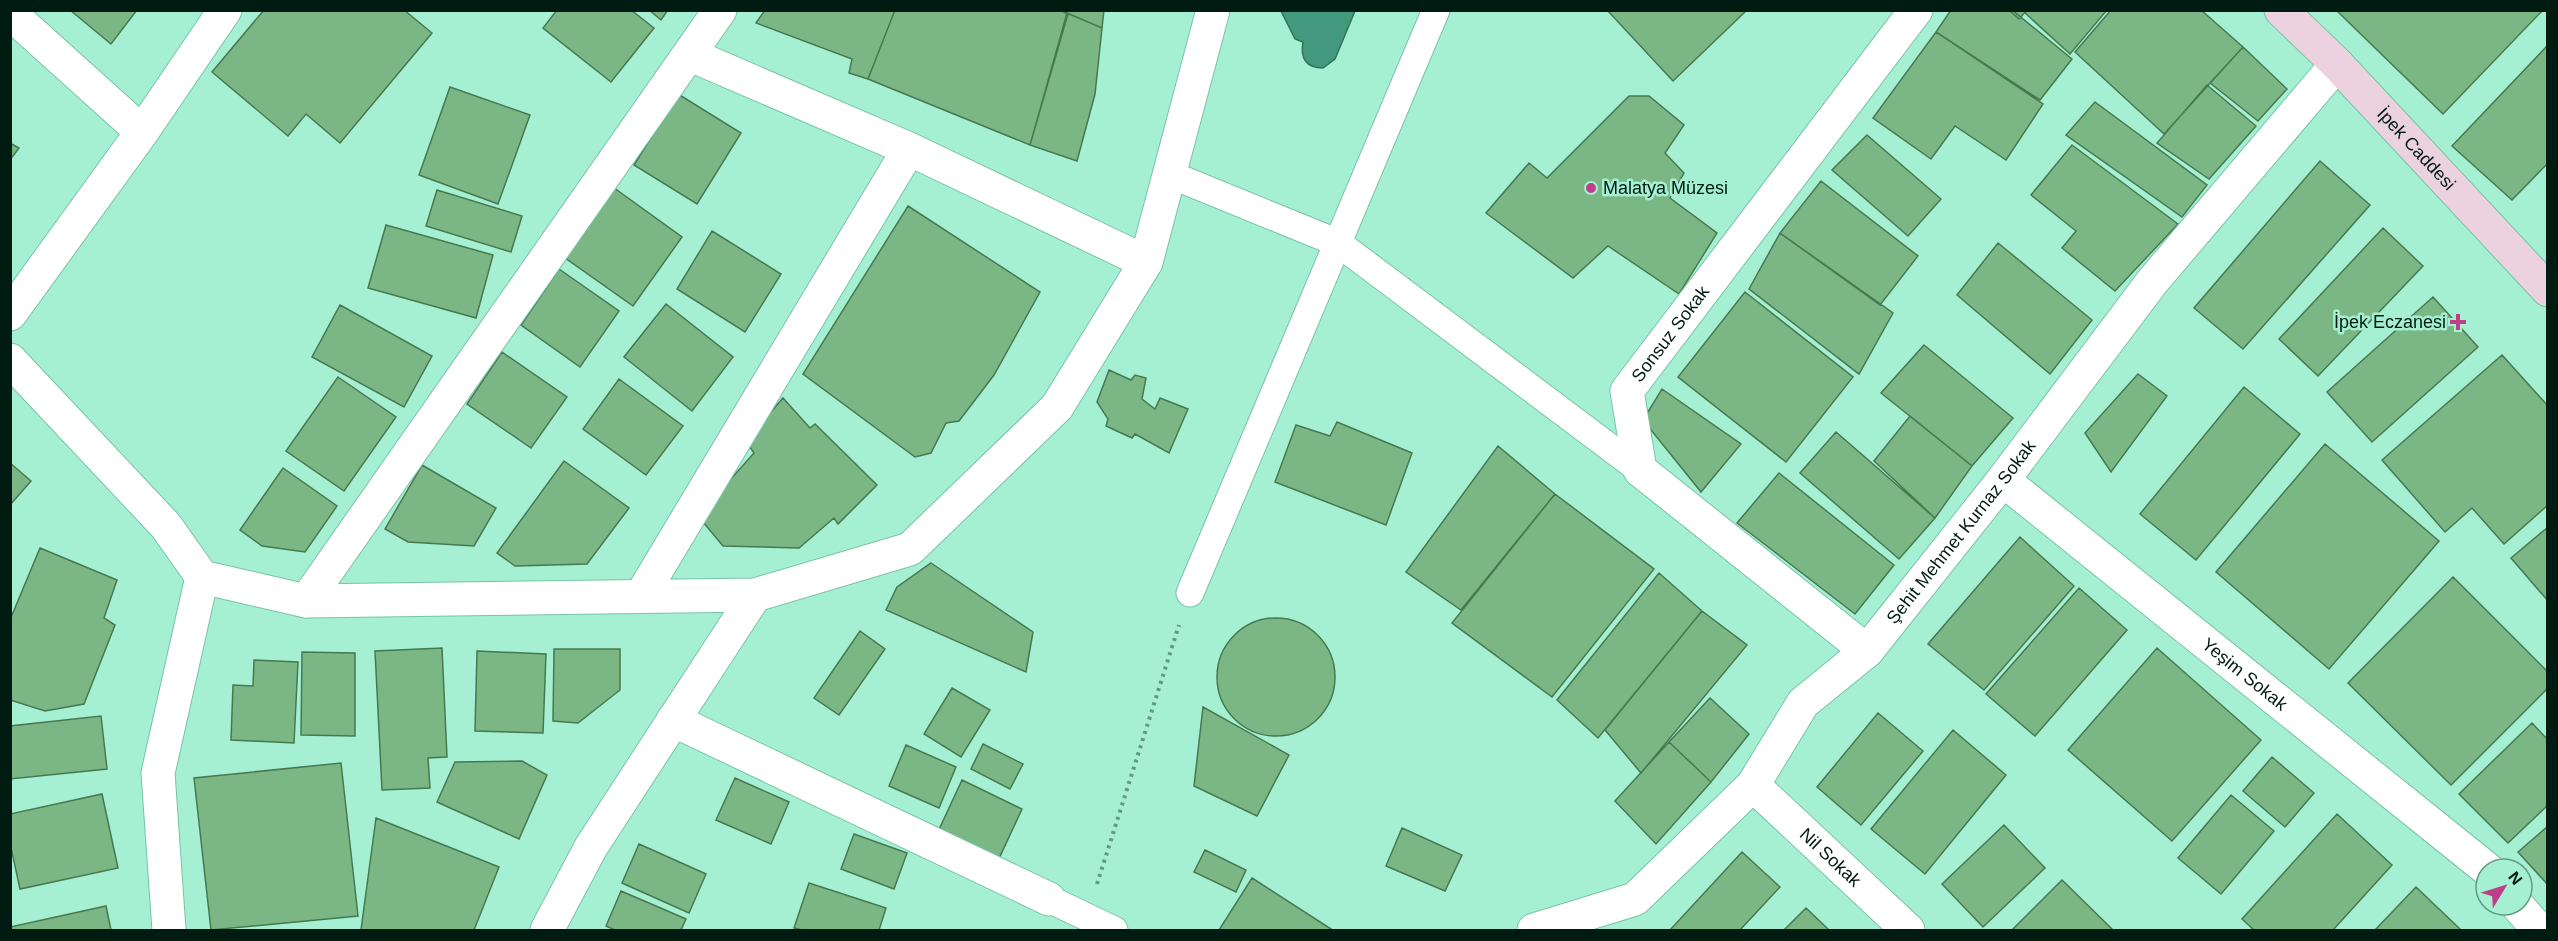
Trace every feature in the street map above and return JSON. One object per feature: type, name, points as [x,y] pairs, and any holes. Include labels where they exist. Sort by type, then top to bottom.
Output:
[{"type":"main road","name":"İpek Caddesi","points":[[2281,10],[2337,64],[2547,290]]},
{"type":"street","points":[[10,314],[142,132],[225,10]]},
{"type":"street","points":[[306,601],[691,55],[720,10]]},
{"type":"street","points":[[10,360],[166,526],[202,577],[306,601],[755,595],[910,549],[1057,407],[1146,262],[1213,10]]},
{"type":"street","points":[[1190,593],[1436,10]]},
{"type":"street","name":"Sonsuz Sokak","points":[[1640,470],[1627,391],[1917,10]]},
{"type":"street","points":[[10,13],[142,132]]},
{"type":"street","points":[[691,55],[909,149],[1146,262]]},
{"type":"street","name":"Şehit Mehmet Kurnaz Sokak","points":[[1534,930],[1635,899],[1753,785],[1803,703],[1867,651],[2003,480],[2152,282],[2337,64]]},
{"type":"street","points":[[641,596],[909,149]]},
{"type":"street","points":[[1169,174],[1338,243],[1640,470],[1867,651]]},
{"type":"street","name":"Yeşim Sokak","points":[[2003,480],[2474,859]]},
{"type":"street","points":[[169,930],[158,774],[202,577]]},
{"type":"street","points":[[547,930],[591,847],[755,595]]},
{"type":"street","points":[[673,720],[1114,930]]},
{"type":"street","name":"Nil Sokak","points":[[1753,785],[1908,930]]},
{"type":"street","points":[[2528,917],[2539,930]]},
{"type":"path","points":[[1086,917],[1190,593]]},
{"type":"shaded area","points":[[1281,11],[1355,11],[1335,59],[1323,68],[1317,68],[1306,61],[1302,53],[1303,42],[1295,39]]},
{"type":"building","points":[[70,10],[137,10],[111,44]]},
{"type":"building","points":[[264,10],[404,10],[432,33],[340,143],[306,114],[288,136],[212,72]]},
{"type":"building","points":[[557,10],[631,10],[654,28],[611,82],[543,28]]},
{"type":"building","points":[[649,10],[668,10],[661,20]]},
{"type":"building","points":[[765,10],[895,10],[868,79],[849,73],[852,59],[756,23]]},
{"type":"building","points":[[895,10],[1060,10],[1068,14],[1030,145],[868,79]]},
{"type":"building","points":[[1061,10],[1104,10],[1102,28],[1067,13]]},
{"type":"building","points":[[1607,10],[1747,10],[1673,81]]},
{"type":"building","points":[[1951,10],[2012,10],[2072,59],[2040,100],[1936,32]]},
{"type":"building","points":[[2009,10],[2027,10],[2019,19]]},
{"type":"building","points":[[2027,10],[2107,10],[2070,54],[2025,13]]},
{"type":"building","points":[[2111,10],[2201,10],[2243,47],[2164,134],[2075,52]]},
{"type":"building","points":[[2336,10],[2543,10],[2443,114]]},
{"type":"building","points":[[1067,13],[1102,28],[1095,94],[1077,161],[1030,145]]},
{"type":"building","points":[[1936,32],[2043,104],[2006,160],[1955,126],[1931,159],[1873,118]]},
{"type":"building","points":[[2548,45],[2548,163],[2512,200],[2452,146]]},
{"type":"building","points":[[2243,47],[2287,89],[2258,121],[2210,83]]},
{"type":"building","points":[[2207,85],[2256,126],[2209,179],[2157,143]]},
{"type":"building","points":[[450,87],[530,115],[498,204],[419,175]]},
{"type":"building","points":[[678,94],[741,133],[697,204],[634,165]]},
{"type":"building","name":"Malatya Müzesi","points":[[1629,96],[1649,96],[1684,125],[1665,153],[1684,173],[1670,198],[1717,233],[1679,294],[1608,246],[1573,278],[1486,213],[1529,163],[1547,178]]},
{"type":"building","points":[[2095,102],[2207,185],[2182,217],[2066,135]]},
{"type":"building","points":[[1867,135],[1941,199],[1908,236],[1832,170]]},
{"type":"building","points":[[10,143],[19,148],[10,160]]},
{"type":"building","points":[[2072,145],[2178,224],[2115,291],[2062,248],[2076,231],[2031,195]]},
{"type":"building","points":[[2320,161],[2370,205],[2243,349],[2194,308]]},
{"type":"building","points":[[1821,181],[1918,256],[1880,305],[1780,233]]},
{"type":"building","points":[[610,185],[682,237],[633,306],[561,255]]},
{"type":"building","points":[[437,190],[522,216],[511,252],[426,226]]},
{"type":"building","points":[[908,206],[1040,292],[994,375],[959,421],[946,423],[931,453],[915,457],[803,374]]},
{"type":"building","points":[[386,225],[493,255],[476,318],[368,288]]},
{"type":"building","points":[[2383,228],[2423,266],[2318,376],[2279,339]]},
{"type":"building","points":[[712,231],[781,274],[745,332],[677,289]]},
{"type":"building","points":[[1780,233],[1893,313],[1859,374],[1749,289]]},
{"type":"building","points":[[1998,243],[2092,320],[2050,374],[1957,295]]},
{"type":"building","points":[[559,269],[619,311],[580,367],[521,325]]},
{"type":"building","points":[[1745,292],[1853,377],[1786,462],[1678,377]]},
{"type":"building","points":[[2433,297],[2478,347],[2372,442],[2327,392]]},
{"type":"building","points":[[666,304],[733,357],[692,411],[624,357]]},
{"type":"building","points":[[340,305],[432,356],[404,407],[312,357]]},
{"type":"building","points":[[1924,345],[2013,418],[1972,466],[1881,393]]},
{"type":"building","points":[[502,352],[567,397],[531,448],[467,404]]},
{"type":"building","points":[[2502,355],[2548,406],[2548,505],[2504,544],[2472,508],[2445,532],[2382,460]]},
{"type":"building","points":[[1109,370],[1131,380],[1135,375],[1146,378],[1142,399],[1155,409],[1160,398],[1188,409],[1169,453],[1135,434],[1132,438],[1106,426],[1108,419],[1097,402]]},
{"type":"building","points":[[2138,374],[2167,396],[2111,472],[2085,433]]},
{"type":"building","points":[[338,377],[396,417],[344,491],[286,451]]},
{"type":"building","points":[[619,379],[683,426],[646,475],[583,429]]},
{"type":"building","points":[[2244,387],[2300,434],[2196,560],[2140,514]]},
{"type":"building","points":[[1662,389],[1741,444],[1701,492],[1643,420]]},
{"type":"building","points":[[783,398],[810,428],[815,424],[877,485],[838,524],[834,518],[799,548],[723,546],[698,516],[754,453],[746,441]]},
{"type":"building","points":[[1910,416],[1972,466],[1935,518],[1874,461]]},
{"type":"building","points":[[1337,422],[1412,453],[1386,525],[1275,482],[1296,425],[1330,436]]},
{"type":"building","points":[[1836,432],[1935,518],[1899,559],[1800,473]]},
{"type":"building","points":[[2325,444],[2439,541],[2329,669],[2216,572]]},
{"type":"building","points":[[1498,446],[1555,494],[1461,610],[1406,572]]},
{"type":"building","points":[[564,461],[629,508],[587,564],[515,566],[497,553]]},
{"type":"building","points":[[10,463],[31,481],[10,505]]},
{"type":"building","points":[[422,465],[496,508],[474,546],[408,542],[385,529]]},
{"type":"building","points":[[283,468],[337,506],[305,552],[262,546],[240,530]]},
{"type":"building","points":[[1779,473],[1894,565],[1855,614],[1737,523]]},
{"type":"building","points":[[1555,494],[1654,569],[1552,697],[1452,623]]},
{"type":"building","points":[[2548,527],[2548,601],[2511,558]]},
{"type":"building","points":[[2020,537],[2074,586],[1984,690],[1928,644]]},
{"type":"building","points":[[40,548],[117,580],[104,618],[115,625],[84,704],[45,711],[10,700],[10,620]]},
{"type":"building","points":[[931,563],[1033,632],[1026,672],[886,610],[897,587]]},
{"type":"building","points":[[1659,573],[1702,611],[1598,738],[1557,700]]},
{"type":"building","points":[[2453,577],[2548,672],[2548,688],[2451,785],[2348,683]]},
{"type":"building","points":[[2079,588],[2127,630],[2035,736],[1986,694]]},
{"type":"building","points":[[1702,611],[1747,645],[1641,773],[1605,730]]},
{"type":"building","points":[[1276,618],[1299,623],[1318,635],[1330,654],[1335,677],[1330,700],[1318,719],[1299,731],[1276,736],[1253,731],[1234,719],[1222,700],[1217,677],[1222,654],[1234,635],[1253,623]]},
{"type":"building","points":[[860,631],[885,649],[839,715],[814,698]]},
{"type":"building","points":[[442,648],[447,757],[428,758],[430,788],[382,790],[375,651]]},
{"type":"building","points":[[2157,648],[2261,740],[2172,841],[2068,750]]},
{"type":"building","points":[[554,649],[620,649],[620,690],[578,723],[553,721]]},
{"type":"building","points":[[477,651],[546,654],[543,733],[475,731]]},
{"type":"building","points":[[302,652],[355,653],[355,736],[301,735]]},
{"type":"building","points":[[254,660],[298,662],[294,743],[231,740],[233,685],[253,686]]},
{"type":"building","points":[[952,688],[990,710],[961,757],[924,734]]},
{"type":"building","points":[[1710,698],[1749,734],[1711,782],[1669,742]]},
{"type":"building","points":[[1203,707],[1289,755],[1257,816],[1194,786]]},
{"type":"building","points":[[1878,713],[1923,751],[1861,825],[1817,787]]},
{"type":"building","points":[[101,716],[107,769],[10,779],[10,726]]},
{"type":"building","points":[[2532,723],[2548,740],[2548,805],[2508,843],[2459,794]]},
{"type":"building","points":[[1953,730],[2006,775],[1925,874],[1871,829]]},
{"type":"building","points":[[1669,742],[1711,782],[1656,844],[1615,801]]},
{"type":"building","points":[[983,744],[1023,764],[1010,789],[971,769]]},
{"type":"building","points":[[906,745],[956,767],[939,808],[889,786]]},
{"type":"building","points":[[2272,757],[2314,793],[2285,827],[2243,791]]},
{"type":"building","points":[[522,761],[547,775],[519,839],[437,802],[455,762]]},
{"type":"building","points":[[341,763],[358,916],[211,930],[194,778]]},
{"type":"building","points":[[735,778],[789,802],[771,844],[716,820]]},
{"type":"building","points":[[962,780],[1022,809],[996,865],[936,836]]},
{"type":"building","points":[[102,794],[118,868],[20,889],[10,843],[10,814]]},
{"type":"building","points":[[2231,795],[2274,831],[2221,894],[2178,858]]},
{"type":"building","points":[[2337,814],[2392,865],[2333,930],[2254,930],[2242,919]]},
{"type":"building","points":[[376,818],[499,867],[474,930],[361,930]]},
{"type":"building","points":[[2004,825],[2045,868],[1983,927],[1942,884]]},
{"type":"building","points":[[2548,826],[2548,885],[2534,870],[2534,857],[2523,857],[2518,852]]},
{"type":"building","points":[[1402,828],[1462,855],[1445,891],[1386,866]]},
{"type":"building","points":[[854,834],[907,853],[894,889],[841,869]]},
{"type":"building","points":[[639,844],[706,874],[689,913],[622,883]]},
{"type":"building","points":[[1205,850],[1246,870],[1236,892],[1194,872]]},
{"type":"building","points":[[1742,852],[1780,887],[1740,930],[1670,930]]},
{"type":"building","points":[[1252,878],[1331,929],[1219,930]]},
{"type":"building","points":[[2062,880],[2113,930],[2012,930]]},
{"type":"building","points":[[809,883],[886,908],[879,930],[802,930],[794,928]]},
{"type":"building","points":[[2416,887],[2461,930],[2375,930]]},
{"type":"building","points":[[621,891],[686,919],[681,930],[615,930],[606,926]]},
{"type":"building","points":[[106,906],[111,930],[10,930],[10,927]]},
{"type":"building","points":[[1806,908],[1829,930],[1784,930]]},
{"type":"place","name":"Malatya Müzesi","points":[[1591,188]]},
{"type":"place","name":"İpek Eczanesi","points":[[2458,322]]}]
